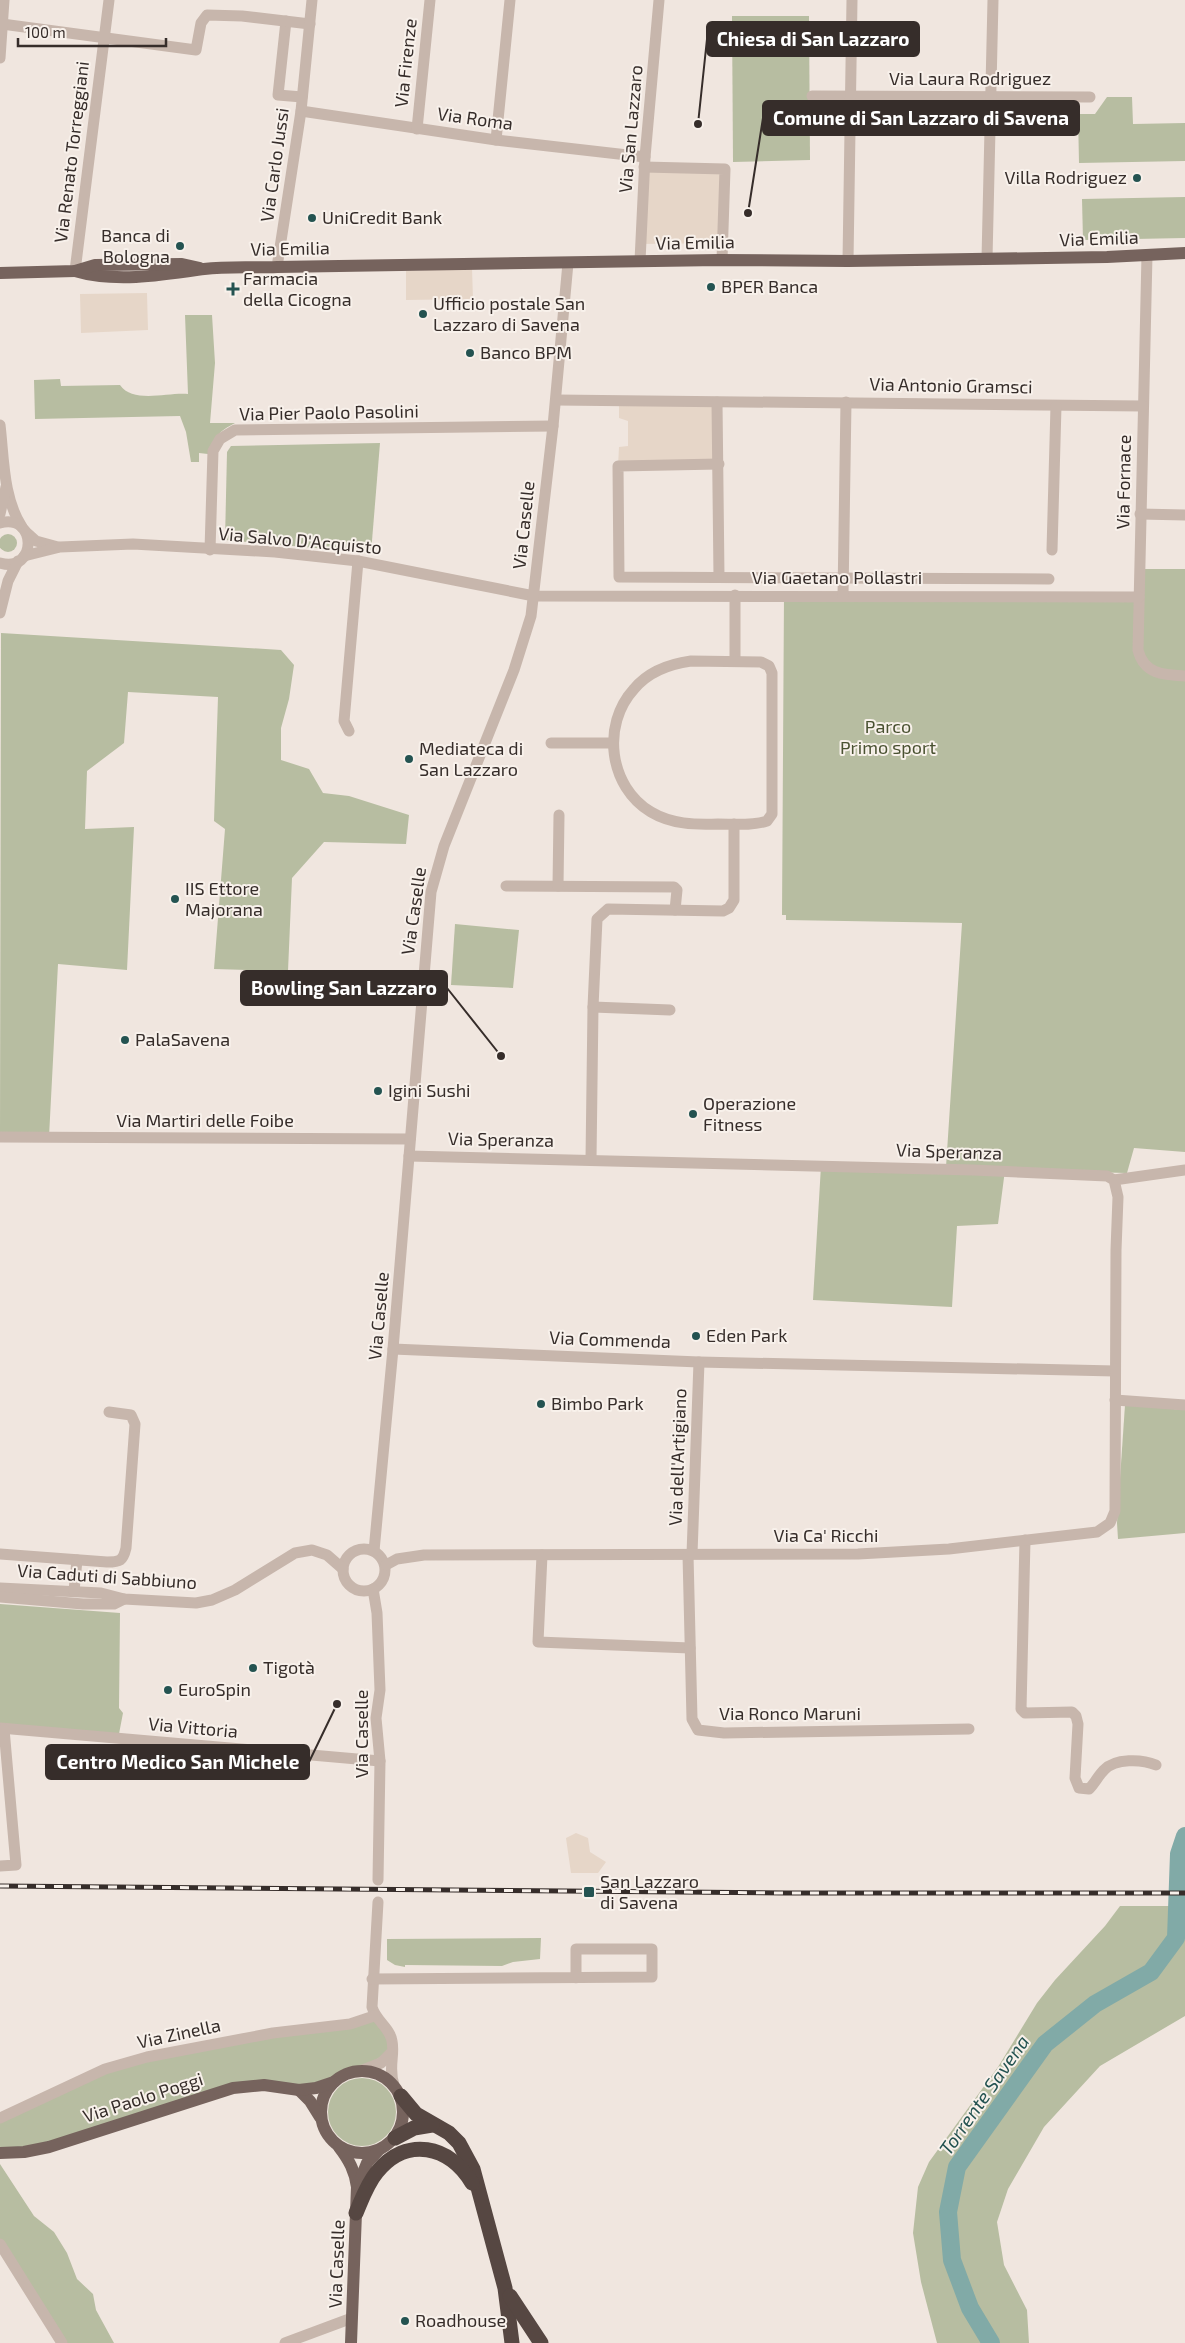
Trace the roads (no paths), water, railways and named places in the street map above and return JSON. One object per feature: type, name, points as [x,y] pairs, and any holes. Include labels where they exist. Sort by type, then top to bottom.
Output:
[{"type":"highway","points":[[398,2090],[416,2114],[432,2125],[449,2133],[466,2154],[482,2202],[505,2288],[512,2343]]},
{"type":"highway","points":[[395,2138],[414,2128],[432,2125]]},
{"type":"highway","points":[[356,2213],[369,2184],[378,2171],[390,2160],[404,2153],[419,2149],[437,2151],[454,2160],[463,2168],[482,2202]]},
{"type":"highway","points":[[505,2288],[525,2322],[541,2343]]},
{"type":"main road","name":"Via Emilia","points":[[0,274],[75,271],[96,277],[182,274],[205,269],[277,267],[722,260],[988,259],[1185,253]]},
{"type":"main road","points":[[299,2090],[316,2088],[334,2082],[352,2072],[363,2070],[381,2074],[398,2090],[404,2108],[402,2124],[395,2138]]},
{"type":"main road","points":[[321,2119],[322,2098],[334,2082]]},
{"type":"main road","name":"Via Paolo Poggi","points":[[0,2153],[24,2152],[49,2147],[233,2088],[264,2085],[299,2090]]},
{"type":"main road","name":"Via Caselle","points":[[299,2090],[310,2101],[321,2119],[325,2130],[350,2161],[356,2175],[351,2343]]},
{"type":"main road","name":"Via Caselle","points":[[357,2187],[367,2163],[378,2151],[395,2138]]},
{"type":"main road","points":[[340,2147],[350,2152],[364,2154],[378,2151]]},
{"type":"street","points":[[0,58],[4,0]]},
{"type":"street","name":"Via Renato Torreggiani","points":[[75,271],[109,0]]},
{"type":"street","name":"Via Carlo Jussi","points":[[277,267],[301,111],[312,0]]},
{"type":"street","name":"Via Firenze","points":[[417,129],[430,0]]},
{"type":"street","points":[[496,140],[510,0]]},
{"type":"street","name":"Via San Lazzaro","points":[[640,261],[644,162],[659,0]]},
{"type":"street","points":[[848,261],[852,0]]},
{"type":"street","points":[[988,259],[994,0]]},
{"type":"street","name":"Via Renato Torreggiani","points":[[2,24],[196,50],[201,23],[207,15],[242,16],[310,24]]},
{"type":"street","name":"Via Carlo Jussi","points":[[286,21],[278,95],[302,98]]},
{"type":"street","name":"Via Laura Rodriguez","points":[[812,96],[1090,97]]},
{"type":"street","name":"Via Roma","points":[[301,111],[644,162],[725,170],[722,260]]},
{"type":"street","name":"Via Fornace","points":[[1147,254],[1138,650],[1146,667],[1157,673],[1185,676]]},
{"type":"street","name":"Via Caselle","points":[[374,1551],[394,1349],[433,880],[451,827],[520,656],[531,616],[556,400],[568,263]]},
{"type":"street","name":"Via Antonio Gramsci","points":[[556,400],[1143,406]]},
{"type":"street","points":[[717,402],[719,577]]},
{"type":"street","name":"Via Antonio Gramsci","points":[[843,596],[846,402]]},
{"type":"street","name":"Via Antonio Gramsci","points":[[1052,550],[1056,406]]},
{"type":"street","points":[[0,425],[6,483],[11,504],[29,544],[8,581],[0,613]]},
{"type":"street","name":"Via Pier Paolo Pasolini","points":[[210,550],[212,455],[220,439],[235,430],[553,426]]},
{"type":"street","points":[[718,464],[618,466],[619,577],[1049,579]]},
{"type":"street","points":[[0,514],[6,483]]},
{"type":"street","points":[[1140,514],[1185,514]]},
{"type":"street","points":[[0,523],[9,522],[24,530],[36,541],[60,547]]},
{"type":"street","name":"Via Salvo D'Acquisto","points":[[60,547],[133,544],[210,550],[275,552],[358,562],[534,596]]},
{"type":"street","points":[[0,562],[12,564],[21,558],[60,547]]},
{"type":"street","points":[[349,731],[344,721],[358,562]]},
{"type":"street","points":[[735,595],[735,661]]},
{"type":"street","name":"Via Gaetano Pollastri","points":[[534,596],[1139,597]]},
{"type":"street","points":[[0,603],[1,607]]},
{"type":"street","points":[[735,661],[761,662],[769,666],[773,677],[772,814],[767,821],[762,823],[685,824],[650,811],[638,801],[624,783],[616,766],[613,743],[623,705],[634,688],[654,672],[683,662],[735,661]]},
{"type":"street","points":[[551,743],[613,743]]},
{"type":"street","points":[[558,886],[559,815]]},
{"type":"street","points":[[591,1160],[593,1008],[597,919],[608,909],[723,911],[732,905],[734,824]]},
{"type":"street","points":[[506,886],[674,886],[677,890],[676,910]]},
{"type":"street","points":[[593,1008],[670,1010]]},
{"type":"street","name":"Via Martiri delle Foibe","points":[[0,1137],[410,1139]]},
{"type":"street","name":"Via Speranza","points":[[409,1156],[1095,1174],[1107,1176],[1114,1180]]},
{"type":"street","points":[[1185,1170],[1114,1180],[1118,1197],[1115,1400],[1185,1406]]},
{"type":"street","name":"Via Commenda","points":[[394,1349],[699,1362],[1115,1371]]},
{"type":"street","name":"Via dell'Artigiano","points":[[690,1555],[699,1362]]},
{"type":"street","name":"Via Ca' Ricchi","points":[[386,1565],[397,1559],[424,1555],[690,1555],[903,1552],[1094,1532],[1107,1526],[1112,1520],[1115,1511],[1115,1400]]},
{"type":"street","points":[[0,1554],[115,1562],[120,1561],[124,1556],[135,1424],[131,1415],[109,1412]]},
{"type":"street","points":[[1025,1540],[1021,1709],[1024,1713],[1072,1712],[1076,1716],[1078,1724],[1075,1778],[1079,1788],[1089,1789],[1110,1765],[1120,1762],[1141,1762],[1156,1765]]},
{"type":"street","points":[[362,1549],[374,1551],[382,1558],[386,1565],[383,1577],[373,1589],[362,1590],[349,1585],[345,1579],[343,1569],[346,1561],[355,1552],[362,1549]]},
{"type":"street","name":"Via Caduti di Sabbiuno","points":[[0,1588],[101,1593],[124,1599],[180,1603],[204,1601],[250,1582],[295,1553],[312,1550],[327,1555],[355,1552]]},
{"type":"street","points":[[327,1555],[343,1569]]},
{"type":"street","points":[[542,1555],[538,1642],[690,1648]]},
{"type":"street","name":"Via Ronco Maruni","points":[[690,1555],[692,1720],[698,1730],[724,1733],[969,1729]]},
{"type":"street","points":[[74,1591],[76,1560]]},
{"type":"street","name":"Via Caselle","points":[[373,1589],[380,1690],[376,1718],[380,1761],[378,1880]]},
{"type":"street","points":[[0,1597],[83,1604],[114,1604],[124,1599]]},
{"type":"street","name":"Via Vittoria","points":[[0,1866],[16,1865],[2,1729],[380,1761]]},
{"type":"street","points":[[378,1902],[372,1979],[372,2008],[374,2016],[390,2034],[392,2040],[391,2072],[398,2090]]},
{"type":"street","points":[[372,1979],[576,1978],[652,1977],[652,1949],[576,1949],[576,1978]]},
{"type":"street","name":"Via Zinella","points":[[0,2118],[105,2069],[147,2057],[272,2033],[350,2024],[374,2016]]},
{"type":"street","points":[[363,2070],[381,2063],[391,2053]]},
{"type":"street","points":[[0,2244],[62,2343]]},
{"type":"street","points":[[286,2343],[352,2318]]},
{"type":"waterway","name":"Torrente Savena","points":[[991,2343],[970,2308],[952,2260],[948,2212],[957,2167],[1045,2044],[1095,2004],[1151,1972],[1176,1938],[1179,1854],[1185,1836]]},
{"type":"railway","points":[[0,1886],[786,1893],[1185,1893]]},
{"type":"place","name":"Chiesa di San Lazzaro","points":[[698,124]]},
{"type":"place","name":"Villa Rodriguez","points":[[1137,178]]},
{"type":"place","name":"Comune di San Lazzaro di Savena","points":[[748,213]]},
{"type":"place","name":"UniCredit Bank","points":[[312,218]]},
{"type":"place","name":"Banca di Bologna","points":[[180,246]]},
{"type":"place","name":"BPER Banca","points":[[711,287]]},
{"type":"place","name":"Farmacia della Cicogna","points":[[233,289]]},
{"type":"place","name":"Ufficio postale San Lazzaro di Savena","points":[[423,314]]},
{"type":"place","name":"Banco BPM","points":[[470,353]]},
{"type":"place","name":"Mediateca di San Lazzaro","points":[[409,759]]},
{"type":"place","name":"IIS Ettore Majorana","points":[[175,899]]},
{"type":"place","name":"PalaSavena","points":[[125,1040]]},
{"type":"place","name":"Bowling San Lazzaro","points":[[501,1056]]},
{"type":"place","name":"Igini Sushi","points":[[378,1091]]},
{"type":"place","name":"Operazione Fitness","points":[[693,1114]]},
{"type":"place","name":"Eden Park","points":[[696,1336]]},
{"type":"place","name":"Bimbo Park","points":[[541,1404]]},
{"type":"place","name":"Tigotà","points":[[253,1668]]},
{"type":"place","name":"EuroSpin","points":[[168,1690]]},
{"type":"place","name":"Centro Medico San Michele","points":[[337,1704]]},
{"type":"place","name":"San Lazzaro di Savena","points":[[589,1892]]},
{"type":"place","name":"Roadhouse","points":[[405,2321]]},
{"type":"park label","name":"Parco Primo sport","points":[[888,738]]}]
